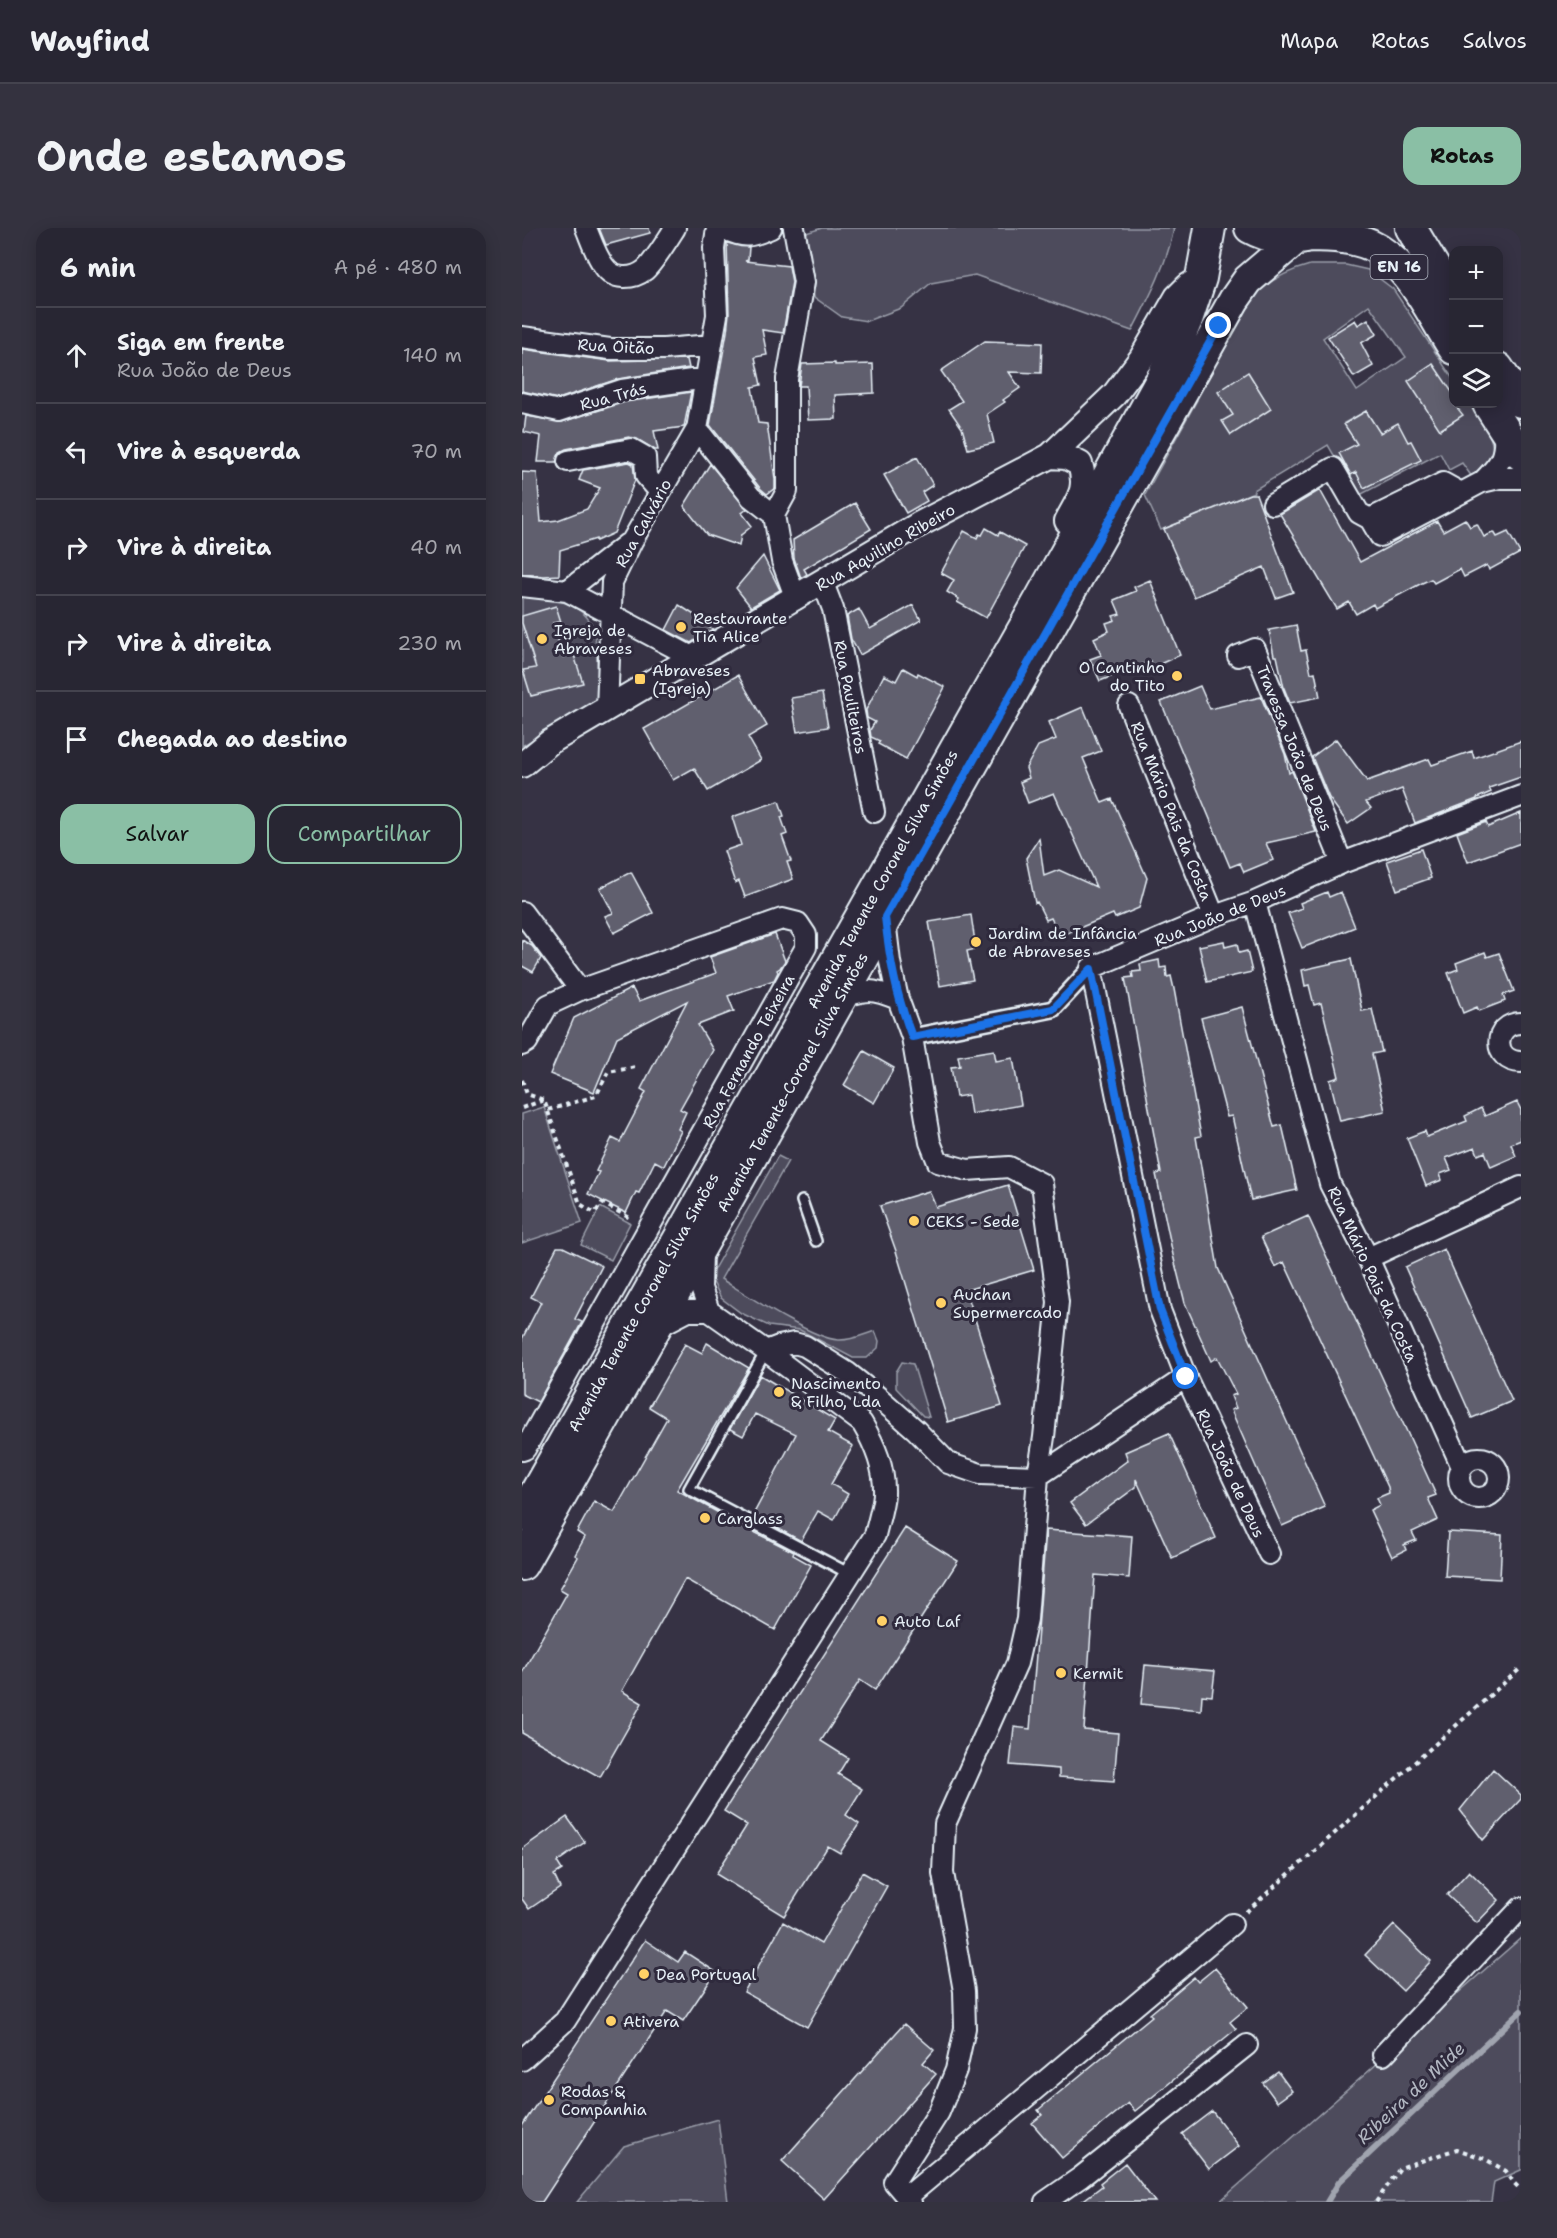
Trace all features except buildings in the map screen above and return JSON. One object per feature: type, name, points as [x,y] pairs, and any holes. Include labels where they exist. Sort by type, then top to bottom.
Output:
[{"type":"main road","name":"Avenida Tenente Coronel Silva Simões","points":[[522,1516],[1162,378],[1187,320],[1200,278],[1210,228]]},
{"type":"main road","points":[[1250,228],[1266,236],[1281,239],[1311,234]]},
{"type":"main road","name":"EN 16","points":[[1311,234],[1350,239],[1370,245],[1384,254],[1400,268],[1449,341]]},
{"type":"main road","name":"Avenida Tenente-Coronel Silva Simões","points":[[522,1565],[1234,300],[1248,280],[1311,234]]},
{"type":"main road","name":"EN 16","points":[[1416,234],[1449,291]]},
{"type":"main road","points":[[1503,375],[1521,402]]},
{"type":"main road","points":[[1496,416],[1521,455]]},
{"type":"street","points":[[586,228],[603,266],[613,276],[622,278],[645,270],[675,228]]},
{"type":"street","points":[[718,228],[743,236],[752,236],[771,228]]},
{"type":"street","name":"Rua Calvário","points":[[608,709],[609,613],[612,582],[632,541],[697,429],[717,315],[714,248],[718,228]]},
{"type":"street","points":[[794,228],[804,282],[787,379],[786,491],[774,515],[782,561],[796,599]]},
{"type":"street","name":"Rua Aquilino Ribeiro","points":[[522,765],[550,742],[918,525],[1050,456],[1082,428],[1114,395],[1141,359],[1177,297],[1200,278]]},
{"type":"street","name":"Rua Oitão","points":[[522,337],[610,349],[664,349],[711,345]]},
{"type":"street","name":"Rua Trás","points":[[522,404],[559,411],[622,390],[706,378]]},
{"type":"street","points":[[1482,482],[1496,469],[1504,451],[1496,416]]},
{"type":"street","points":[[697,429],[751,497],[774,515]]},
{"type":"street","points":[[568,461],[631,449],[645,457],[646,476],[660,492]]},
{"type":"street","points":[[1050,456],[1066,457],[1080,464],[1085,480],[1082,494],[1058,537],[1056,570]]},
{"type":"street","points":[[1273,504],[1333,468],[1359,513],[1370,519],[1443,483],[1461,493],[1482,482],[1499,478],[1521,478]]},
{"type":"street","points":[[567,591],[632,541]]},
{"type":"street","name":"Rua Pauliteiros","points":[[823,583],[833,609],[874,813]]},
{"type":"street","points":[[522,586],[567,591],[694,658]]},
{"type":"street","name":"Travessa João de Deus","points":[[1238,656],[1255,649],[1342,863]]},
{"type":"street","name":"Rua Mário Pais da Costa","points":[[1129,706],[1214,916]]},
{"type":"street","name":"Rua João de Deus","points":[[1269,1554],[1186,1377],[1160,1310],[1091,969],[1214,916],[1255,902],[1342,863],[1521,796]]},
{"type":"street","name":"Rua Mário Pais da Costa","points":[[1255,902],[1329,1184],[1368,1258],[1462,1467]]},
{"type":"street","points":[[522,912],[580,990]]},
{"type":"street","points":[[885,917],[890,962],[898,999],[912,1037],[930,1142],[938,1162],[967,1170],[1009,1167],[1042,1184],[1058,1302],[1038,1476],[1027,1619],[1017,1663],[945,1824],[943,1873],[963,1991],[965,2028],[956,2070],[939,2112],[894,2182],[909,2200],[1232,1924]]},
{"type":"street","name":"Rua Fernando Teixeira","points":[[522,1045],[527,1042],[548,1005],[580,990],[782,918],[798,923],[806,935],[806,947],[525,1449],[522,1450]]},
{"type":"street","points":[[912,1037],[1053,1009],[1091,969]]},
{"type":"street","points":[[840,998],[874,990],[898,999]]},
{"type":"street","points":[[1521,1023],[1509,1025],[1504,1029],[1499,1040],[1499,1046],[1506,1057],[1511,1061],[1521,1062]]},
{"type":"street","points":[[1368,1258],[1521,1187]]},
{"type":"street","points":[[702,1242],[701,1288],[709,1311]]},
{"type":"street","points":[[522,2060],[565,2021],[875,1535],[884,1494],[879,1457],[862,1423],[766,1351],[709,1311],[687,1311],[654,1329]]},
{"type":"street","points":[[766,1351],[794,1343],[805,1346],[848,1373],[877,1396],[948,1462],[980,1474],[1038,1476],[1186,1377]]},
{"type":"street","points":[[1383,2055],[1521,1908]]},
{"type":"street","points":[[1045,2202],[1081,2177],[1247,2045]]},
{"type":"lane","points":[[802,1201],[816,1241]]},
{"type":"lane","points":[[766,1351],[689,1489],[850,1574]]},
{"type":"path","points":[[548,1110],[596,1096],[608,1072],[636,1067]]},
{"type":"path","points":[[522,1080],[527,1094]]},
{"type":"path","points":[[522,1095],[527,1094],[544,1100],[580,1204],[595,1213],[602,1203],[648,1228]]},
{"type":"path","points":[[522,1108],[544,1100]]},
{"type":"path","points":[[1232,1924],[1521,1668]]},
{"type":"path","points":[[1376,2202],[1400,2168],[1456,2149],[1485,2159],[1506,2171],[1521,2190]]},
{"type":"shaded area","points":[[822,228],[1174,228],[1162,268],[1132,331],[975,275],[931,283],[901,308],[867,321],[842,317],[814,297],[806,233]]},
{"type":"shaded area","points":[[1310,265],[1346,265],[1368,270],[1393,289],[1449,373],[1449,408],[1473,408],[1483,424],[1492,442],[1490,459],[1472,477],[1462,463],[1449,470],[1440,453],[1358,496],[1328,445],[1254,492],[1161,530],[1145,495],[1197,400],[1195,397],[1251,299],[1271,282]],"holes":[[[1369,305],[1406,357],[1357,391],[1323,338]],[[1366,411],[1371,419],[1349,431],[1344,423]]]},
{"type":"shaded area","points":[[522,596],[541,597],[562,602],[571,605],[587,617],[595,634],[598,694],[595,704],[522,746]]},
{"type":"shaded area","points":[[544,1107],[582,1223],[522,1243],[522,1114]]},
{"type":"shaded area","points":[[778,1156],[788,1161],[721,1279],[779,1315],[826,1337],[847,1340],[875,1331],[879,1341],[878,1348],[867,1358],[853,1358],[800,1330],[769,1326],[741,1313],[721,1298],[710,1276]]},
{"type":"shaded area","points":[[600,1207],[630,1223],[611,1260],[581,1245]]},
{"type":"shaded area","points":[[902,1362],[913,1364],[929,1417],[923,1416],[896,1388],[896,1372]]},
{"type":"shaded area","points":[[1521,1938],[1521,2170],[1494,2182],[1491,2202],[1219,2202]]},
{"type":"shaded area","points":[[718,2119],[728,2202],[577,2202],[624,2146]]},
{"type":"waterway","name":"Ribeira de Mide","points":[[1327,2202],[1339,2182],[1521,2011]]},
{"type":"place","name":"Restaurante Tia Alice","points":[[681,627]]},
{"type":"place","name":"Igreja de Abraveses","points":[[542,639]]},
{"type":"place","name":"O Cantinho do Tito","points":[[1177,676]]},
{"type":"place","name":"Abraveses (Igreja)","points":[[640,679]]},
{"type":"place","name":"Jardim de Infância de Abraveses","points":[[976,942]]},
{"type":"place","name":"CEKS - Sede","points":[[914,1221]]},
{"type":"place","name":"Auchan Supermercado","points":[[941,1303]]},
{"type":"place","name":"Nascimento & Filho, Lda","points":[[779,1392]]},
{"type":"place","name":"Carglass","points":[[705,1518]]},
{"type":"place","name":"Auto Laf","points":[[882,1621]]},
{"type":"place","name":"Kermit","points":[[1061,1673]]},
{"type":"place","name":"Dea Portugal","points":[[644,1974]]},
{"type":"place","name":"Ativera","points":[[611,2021]]},
{"type":"place","name":"Rodas & Companhia","points":[[549,2100]]},
{"type":"route","points":[[1186,1377],[1160,1310],[1091,969],[1053,1009],[912,1037],[898,999],[890,962],[885,917],[1219,326]]}]
